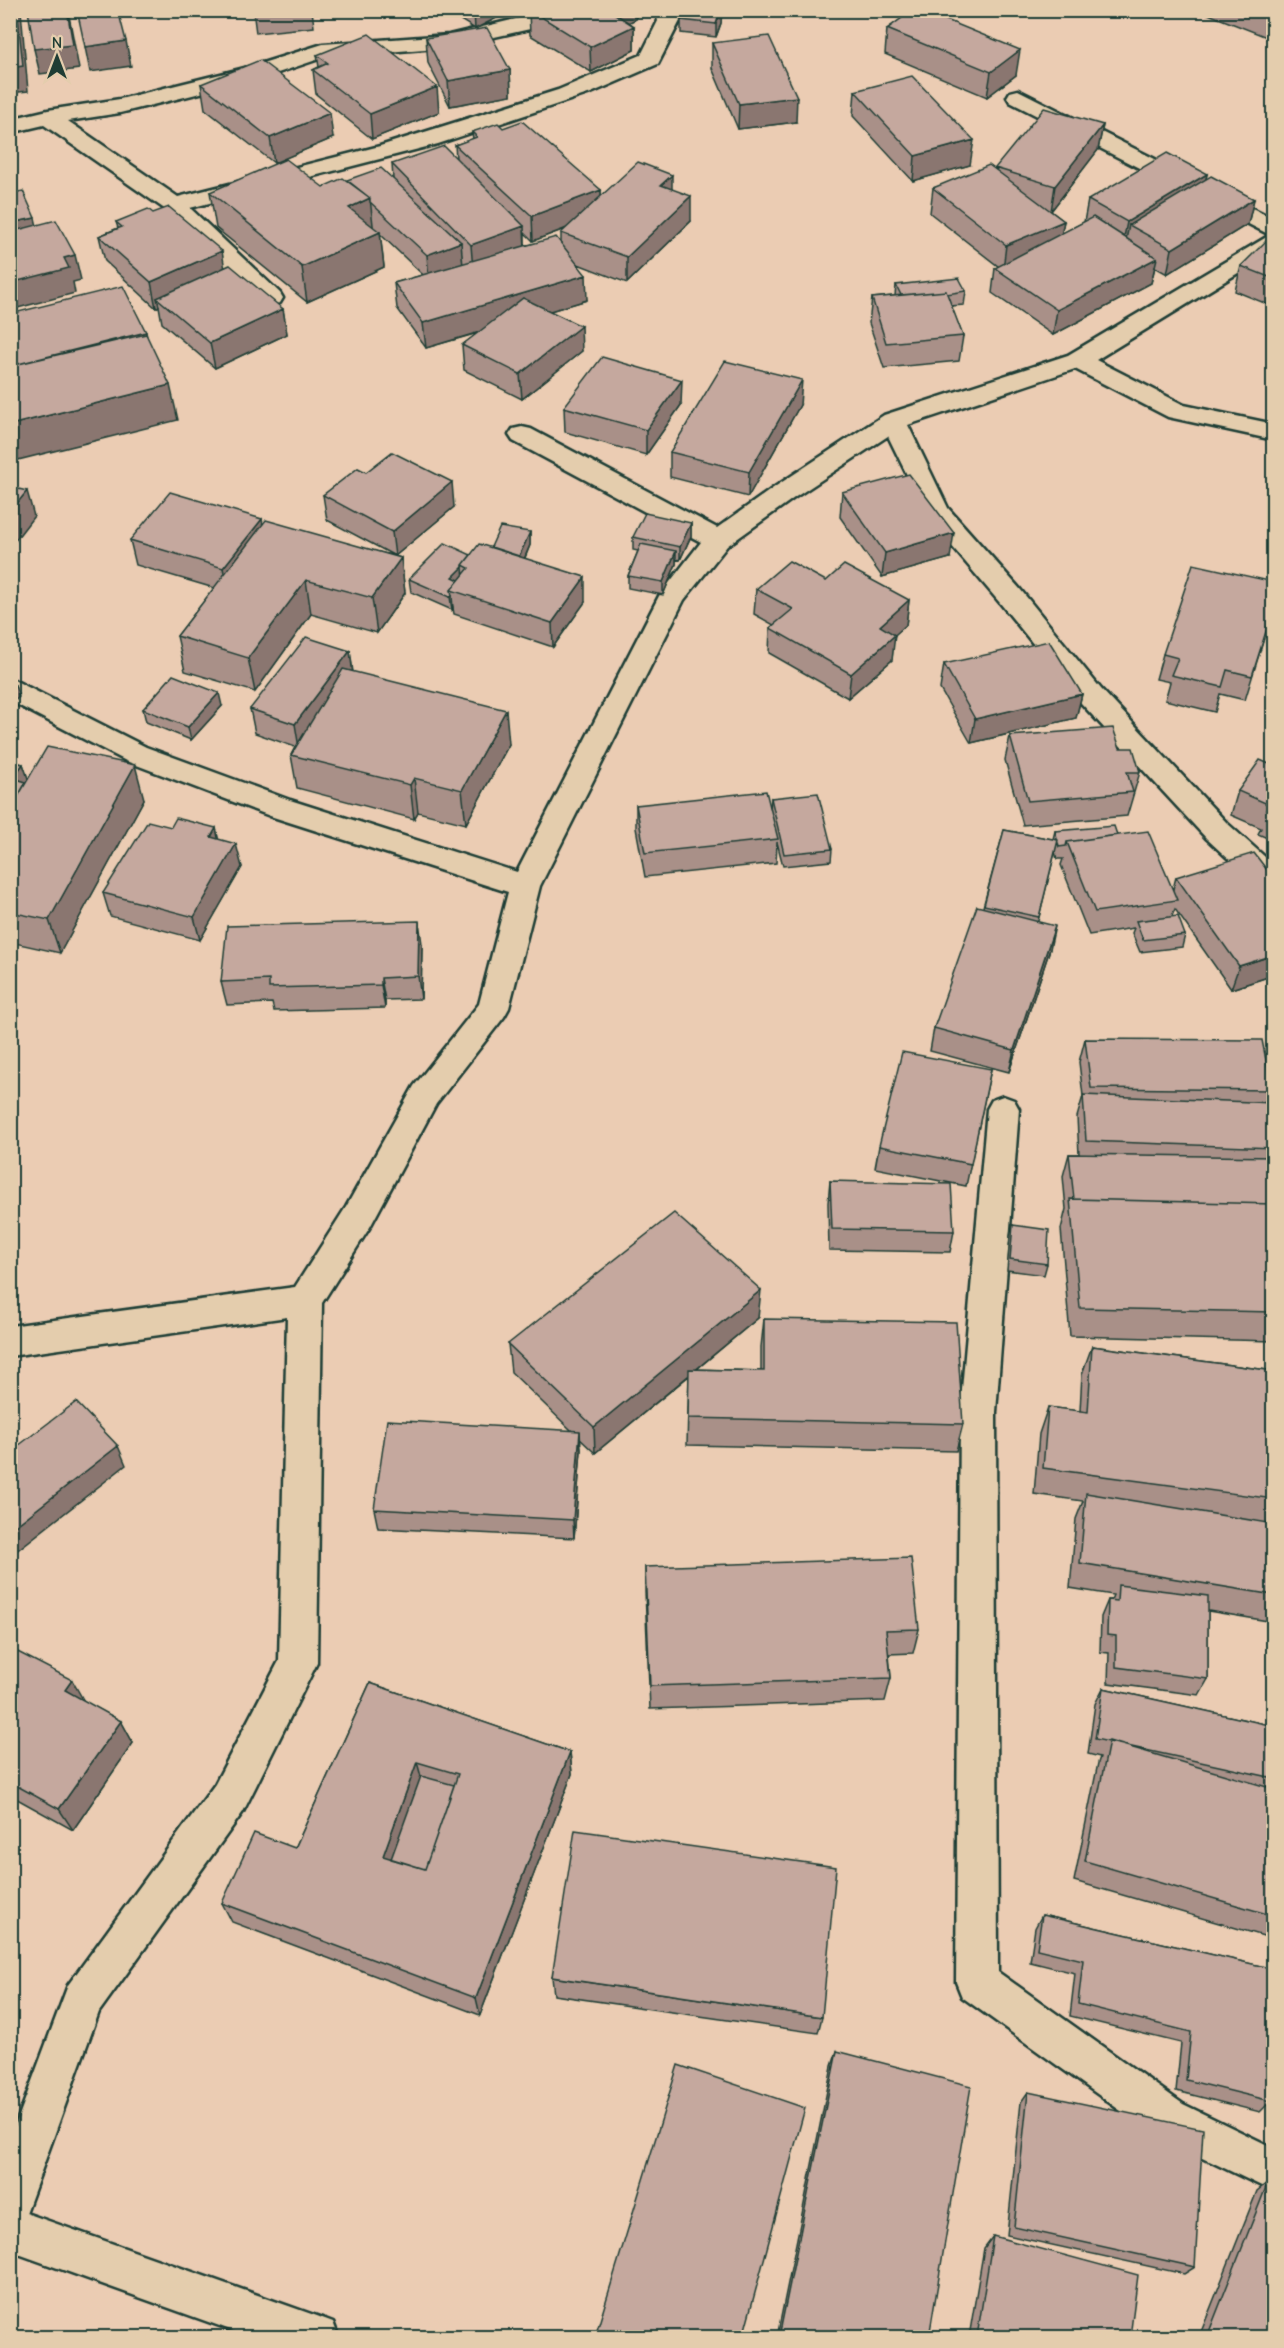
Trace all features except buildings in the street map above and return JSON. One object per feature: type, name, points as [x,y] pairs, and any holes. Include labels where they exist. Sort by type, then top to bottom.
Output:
[{"type":"street","points":[[10,126],[48,117],[120,106],[261,71],[323,51],[449,41],[531,22],[548,10]]},
{"type":"street","points":[[174,205],[381,154],[466,129],[578,91],[650,59],[669,21],[666,10]]},
{"type":"street","points":[[1017,97],[1274,229]]},
{"type":"street","points":[[48,117],[174,205],[272,298]]},
{"type":"street","points":[[10,2200],[83,2000],[229,1798],[298,1663],[305,1300],[358,1217],[425,1095],[493,1008],[525,886],[673,596],[718,540],[785,492],[893,421],[1077,360],[1274,241]]},
{"type":"street","points":[[1077,360],[1177,411],[1274,432]]},
{"type":"street","points":[[893,421],[937,512],[1010,596],[1091,696],[1217,831],[1274,883]]},
{"type":"street","points":[[522,435],[718,540]]},
{"type":"street","points":[[10,688],[136,754],[280,808],[525,886]]},
{"type":"street","points":[[1003,1109],[978,1412],[977,1982],[1168,2119],[1274,2171]]},
{"type":"street","points":[[10,1341],[305,1300]]},
{"type":"street","points":[[10,2229],[317,2337]]}]
